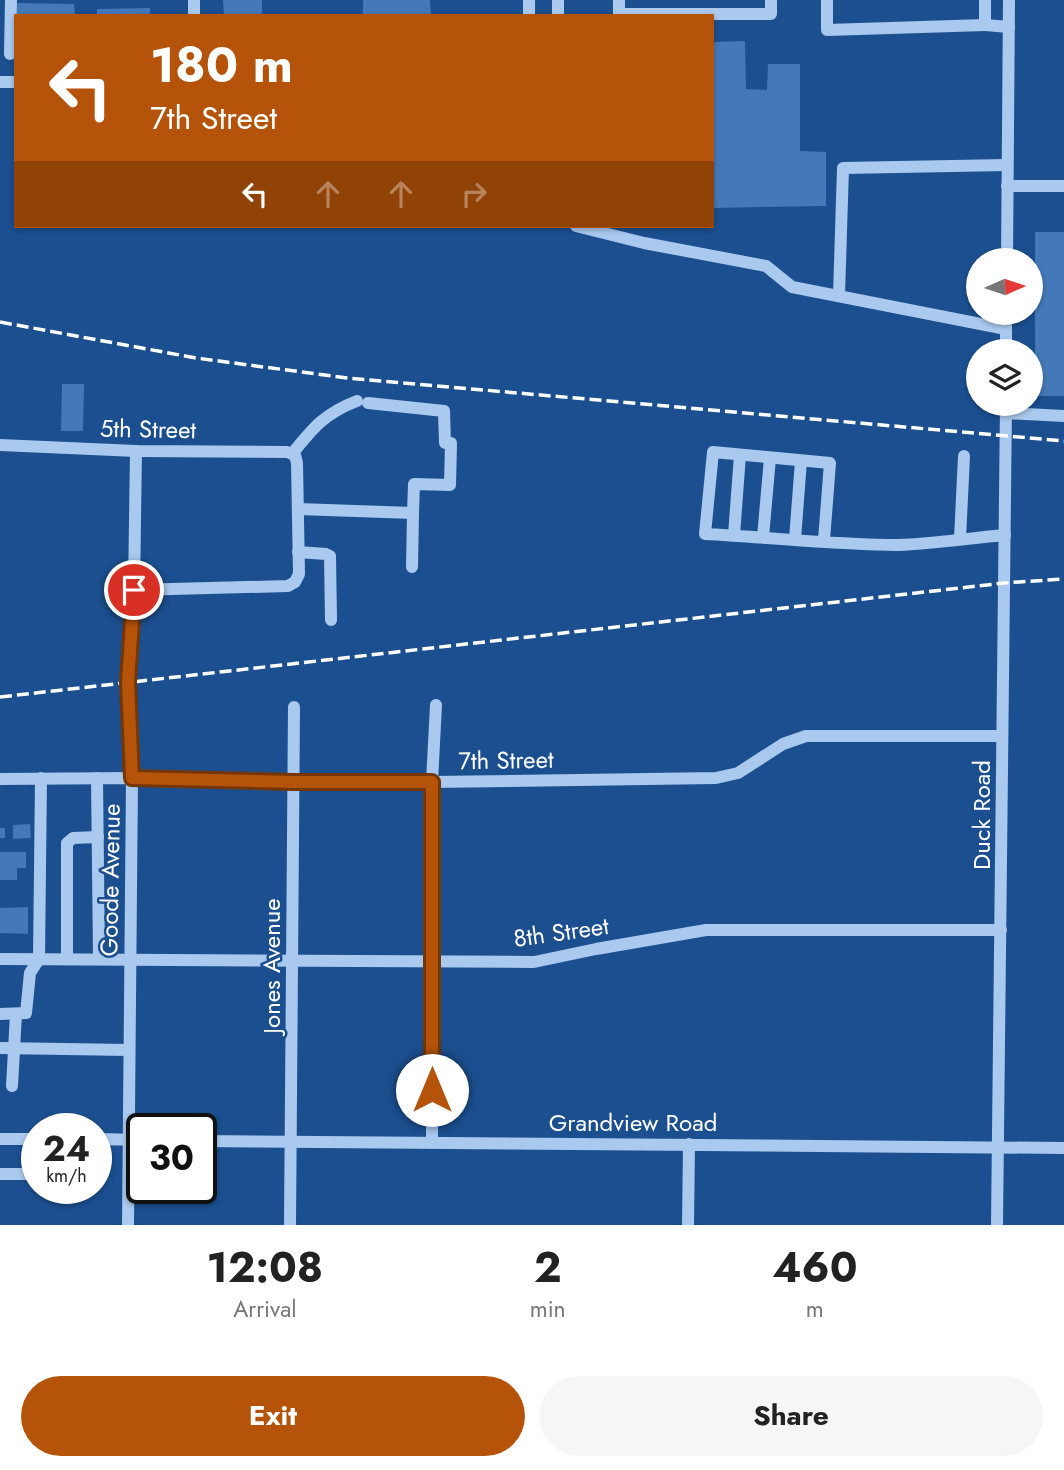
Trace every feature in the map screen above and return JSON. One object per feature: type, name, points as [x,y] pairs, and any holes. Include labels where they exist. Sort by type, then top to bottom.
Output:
[{"type":"street","points":[[10,54],[11,0]]},
{"type":"street","points":[[619,0],[619,14],[771,14],[771,0]]},
{"type":"street","points":[[827,0],[827,30],[985,25],[1009,27]]},
{"type":"street","points":[[985,0],[985,25]]},
{"type":"street","points":[[1007,248],[1009,0]]},
{"type":"street","points":[[839,295],[843,167],[1007,165]]},
{"type":"street","points":[[1007,186],[1064,186]]},
{"type":"street","points":[[584,228],[644,243],[766,266],[793,287],[1006,329],[1006,339]]},
{"type":"street","points":[[134,590],[288,586],[295,582],[299,574],[298,509],[297,463],[293,454],[316,425],[337,408],[362,402],[444,411],[445,443],[451,443],[450,485],[414,484],[412,568]]},
{"type":"street","points":[[1043,413],[1064,416]]},
{"type":"street","name":"Duck Road","points":[[997,1225],[1006,416]]},
{"type":"street","name":"5th Street","points":[[0,445],[293,454]]},
{"type":"street","name":"Goode Avenue","points":[[129,1113],[132,778],[128,682],[134,590],[136,451]]},
{"type":"street","points":[[824,540],[830,463],[713,452],[705,534],[898,545],[1005,535]]},
{"type":"street","points":[[734,535],[740,455]]},
{"type":"street","points":[[960,539],[964,456]]},
{"type":"street","points":[[763,537],[770,458]]},
{"type":"street","points":[[795,539],[801,461]]},
{"type":"street","points":[[298,509],[412,513]]},
{"type":"street","points":[[298,552],[330,556],[331,620]]},
{"type":"street","points":[[432,1142],[432,782],[436,705]]},
{"type":"street","name":"Jones Avenue","points":[[290,1225],[294,707]]},
{"type":"street","name":"7th Street","points":[[0,779],[432,782],[716,778],[738,773],[783,744],[806,736],[1002,736]]},
{"type":"street","points":[[0,1014],[26,1013],[30,973],[39,959],[41,778]]},
{"type":"street","points":[[97,778],[99,958]]},
{"type":"street","points":[[66,958],[67,843],[72,838],[98,837]]},
{"type":"street","name":"8th Street","points":[[0,959],[534,962],[706,930],[1001,930]]},
{"type":"street","points":[[12,1086],[16,1014]]},
{"type":"street","points":[[0,1048],[130,1050]]},
{"type":"street","points":[[0,1139],[21,1139]]},
{"type":"street","name":"Grandview Road","points":[[217,1141],[1064,1147]]},
{"type":"street","points":[[688,1225],[689,1143]]},
{"type":"street","points":[[0,1174],[21,1174]]},
{"type":"street","name":"Goode Avenue","points":[[128,1204],[128,1225]]},
{"type":"building","points":[[223,0],[262,0],[262,14],[224,14]]},
{"type":"building","points":[[363,0],[430,0],[431,14],[363,14]]},
{"type":"building","points":[[17,3],[74,4],[75,14],[17,14]]},
{"type":"building","points":[[150,8],[150,14],[97,14],[97,9]]},
{"type":"building","points":[[745,41],[746,89],[767,90],[768,64],[800,64],[800,151],[826,152],[826,206],[714,208],[714,42]]},
{"type":"building","points":[[1035,232],[1064,232],[1064,396],[1043,396],[1043,339],[1035,339],[1035,326],[1043,326],[1043,248],[1035,248]]},
{"type":"building","points":[[62,384],[84,384],[83,431],[61,431]]},
{"type":"building","points":[[30,824],[31,838],[13,839],[13,825]]},
{"type":"building","points":[[0,828],[5,828],[5,838],[0,838]]},
{"type":"building","points":[[0,852],[26,852],[26,868],[17,868],[17,880],[0,880]]},
{"type":"building","points":[[28,907],[28,934],[0,933],[0,908]]},
{"type":"railway","points":[[0,322],[196,358],[347,378],[1064,441]]},
{"type":"railway","points":[[0,697],[1004,583],[1064,579]]},
{"type":"route","points":[[134,590],[128,682],[132,778],[432,782],[432,1090]]}]
